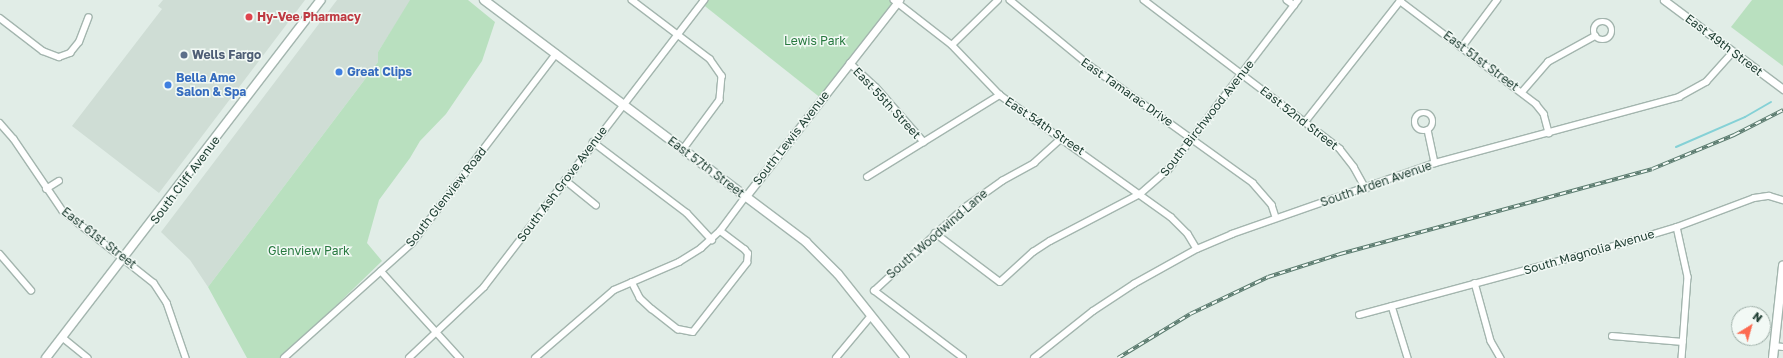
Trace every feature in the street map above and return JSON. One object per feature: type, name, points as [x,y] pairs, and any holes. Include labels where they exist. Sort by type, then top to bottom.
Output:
[{"type":"main road","name":"South Cliff Avenue","points":[[46,358],[125,258],[321,0]]},
{"type":"main road","name":"East 57th Street","points":[[484,0],[810,245],[838,274],[905,358]]},
{"type":"main road","points":[[1773,358],[1783,266]]},
{"type":"street","points":[[632,0],[713,62],[722,81],[720,100],[684,150]]},
{"type":"street","name":"South Ash Grove Avenue","points":[[409,358],[477,296],[622,104],[704,0]]},
{"type":"street","points":[[952,45],[998,0]]},
{"type":"street","name":"East Tamarac Drive","points":[[1010,0],[1089,65],[1192,138],[1263,192],[1276,217]]},
{"type":"street","name":"East 52nd Street","points":[[1144,0],[1305,122],[1347,157],[1366,189]]},
{"type":"street","points":[[1287,0],[1296,2]]},
{"type":"street","points":[[1305,122],[1401,0]]},
{"type":"street","name":"East 51st Street","points":[[1401,0],[1522,92],[1544,114],[1549,133]]},
{"type":"street","points":[[1462,46],[1497,0]]},
{"type":"street","name":"East 49th Street","points":[[1664,0],[1783,89]]},
{"type":"street","name":"East 54th Street","points":[[897,1],[952,45],[1000,95],[1140,194],[1178,224],[1197,249]]},
{"type":"street","name":"South Lewis Avenue","points":[[536,358],[603,299],[632,282],[678,262],[712,240],[897,1]]},
{"type":"street","name":"South Birchwood Avenue","points":[[935,233],[1000,282],[1033,252],[1050,241],[1140,194],[1162,178],[1296,2]]},
{"type":"street","points":[[0,18],[43,51],[58,57],[70,53],[79,42],[88,18]]},
{"type":"street","points":[[1522,92],[1548,62],[1595,36]]},
{"type":"street","name":"South Arden Avenue","points":[[1034,358],[1093,311],[1197,249],[1276,217],[1366,189],[1435,163],[1679,97],[1702,84],[1733,52]]},
{"type":"street","name":"South Glenview Road","points":[[284,358],[420,233],[556,54]]},
{"type":"street","name":"East 55th Street","points":[[850,63],[876,87],[924,142]]},
{"type":"street","points":[[867,177],[1000,95]]},
{"type":"street","name":"East 61st Street","points":[[0,123],[24,152],[46,189],[73,220],[145,274],[161,292],[177,326],[186,358]]},
{"type":"street","points":[[1428,130],[1435,163]]},
{"type":"street","name":"South Woodwind Lane","points":[[963,358],[874,291],[935,233],[985,192],[1034,163],[1061,139]]},
{"type":"street","points":[[593,142],[687,213],[712,240]]},
{"type":"street","points":[[564,180],[596,205]]},
{"type":"street","points":[[46,189],[59,181]]},
{"type":"street","name":"South Magnolia Avenue","points":[[1359,315],[1678,227],[1754,198],[1769,196],[1783,200]]},
{"type":"street","points":[[1678,227],[1688,278],[1682,358]]},
{"type":"street","points":[[632,282],[640,298],[652,309],[678,329],[693,332],[747,263],[748,254],[745,250],[720,231]]},
{"type":"street","points":[[0,254],[31,290]]},
{"type":"street","points":[[380,271],[460,358]]},
{"type":"street","points":[[1475,283],[1491,341],[1501,358]]},
{"type":"street","points":[[1392,306],[1408,358]]},
{"type":"street","points":[[836,358],[871,316]]},
{"type":"street","points":[[1612,336],[1683,342]]},
{"type":"street","points":[[62,337],[88,358]]},
{"type":"street","points":[[1774,346],[1783,347]]},
{"type":"shaded area","points":[[163,0],[305,0],[159,193],[72,126],[162,9],[158,6]]},
{"type":"shaded area","points":[[337,0],[411,0],[378,52],[378,62],[208,287],[190,260],[161,232]]},
{"type":"green space","name":"Glenview Park","points":[[410,0],[468,0],[495,22],[482,61],[446,114],[420,141],[410,158],[379,200],[367,243],[382,261],[282,358],[247,358],[208,287],[378,62],[378,52]]},
{"type":"green space","name":"Lewis Park","points":[[704,0],[894,0],[897,2],[822,99],[701,3]]},
{"type":"green space","points":[[1752,0],[1783,0],[1783,66],[1731,27]]},
{"type":"waterway","points":[[1676,147],[1745,117],[1771,102]]},
{"type":"railway","points":[[1118,358],[1190,314],[1268,277],[1340,254],[1652,169],[1734,135],[1783,110]]},
{"type":"place","name":"Hy-Vee Pharmacy","points":[[249,17]]},
{"type":"place","name":"Wells Fargo","points":[[184,55]]},
{"type":"place","name":"Great Clips","points":[[339,72]]},
{"type":"place","name":"Bella Ame Salon & Spa","points":[[168,85]]}]
